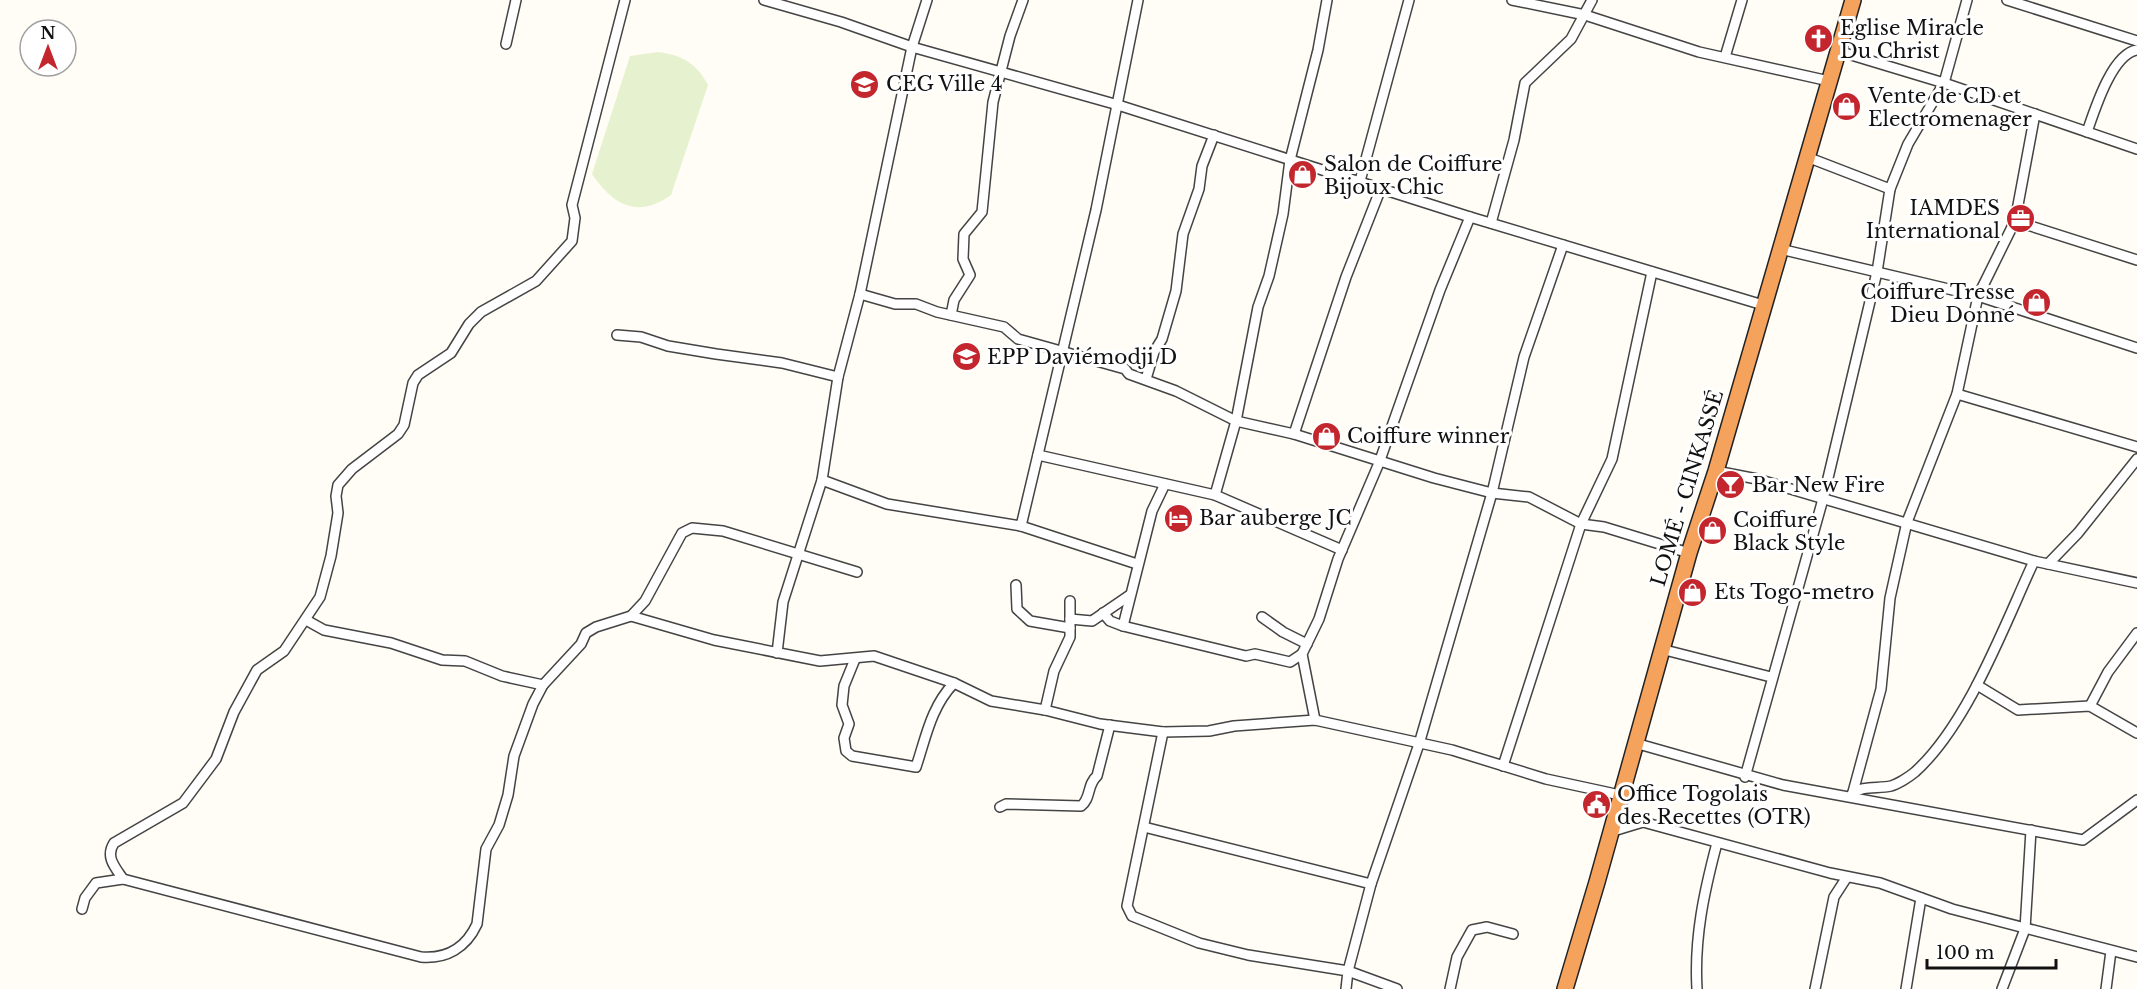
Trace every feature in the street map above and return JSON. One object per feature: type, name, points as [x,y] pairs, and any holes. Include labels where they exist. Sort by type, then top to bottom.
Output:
[{"type":"highway","name":"LOMÉ - CINKASSÉ","points":[[1564,989],[1689,553],[1716,471],[1853,0]]},
{"type":"street","points":[[506,44],[516,0]]},
{"type":"street","points":[[123,879],[111,863],[109,852],[114,843],[183,803],[216,759],[234,712],[257,670],[284,651],[320,597],[326,579],[338,513],[336,496],[343,477],[398,434],[404,424],[413,383],[418,375],[451,353],[469,324],[481,312],[536,281],[572,242],[575,218],[573,205],[625,0]]},
{"type":"street","points":[[764,0],[841,22],[912,47],[1118,105],[1470,217],[1763,305]]},
{"type":"street","points":[[777,653],[783,602],[822,480],[838,376],[860,294],[912,47],[927,0]]},
{"type":"street","points":[[951,315],[954,300],[970,275],[963,259],[964,234],[982,212],[993,102],[1010,36],[1023,0]]},
{"type":"street","points":[[1021,526],[1118,105],[1138,0]]},
{"type":"street","points":[[1215,495],[1236,421],[1258,307],[1269,276],[1283,214],[1290,160],[1318,50],[1327,0]]},
{"type":"street","points":[[1360,182],[1409,0]]},
{"type":"street","points":[[1512,0],[1585,15],[1635,33],[1829,81]]},
{"type":"street","points":[[1491,223],[1514,140],[1526,83],[1571,39],[1592,0]]},
{"type":"street","points":[[1725,57],[1742,0]]},
{"type":"street","points":[[1745,777],[1771,677],[1823,499],[1877,272],[1890,189],[1908,144],[1944,83],[1967,0]]},
{"type":"street","points":[[2007,0],[2137,41]]},
{"type":"street","points":[[2087,132],[2102,88],[2124,54],[2137,50]]},
{"type":"street","points":[[1838,51],[1944,83],[2137,149]]},
{"type":"street","points":[[1852,794],[1881,689],[1890,598],[1907,522],[1956,394],[1978,296],[2014,221],[2035,114]]},
{"type":"street","points":[[1146,379],[1154,352],[1162,339],[1176,291],[1183,234],[1199,189],[1202,166],[1214,135]]},
{"type":"street","points":[[1807,157],[1890,189]]},
{"type":"street","points":[[1294,434],[1346,277],[1381,188]]},
{"type":"street","points":[[1103,613],[1110,621],[1123,626],[1246,656],[1255,654],[1290,662],[1302,654],[1319,619],[1342,550],[1379,463],[1440,290],[1470,217]]},
{"type":"street","points":[[2014,221],[2137,260]]},
{"type":"street","points":[[1346,989],[1348,971],[1371,884],[1420,742],[1492,493],[1524,357],[1563,245]]},
{"type":"street","points":[[1779,249],[1978,296],[2137,348]]},
{"type":"street","points":[[1503,766],[1581,524],[1611,459],[1652,272]]},
{"type":"street","points":[[860,294],[895,304],[916,304],[1004,327],[1018,339],[1125,369],[1129,374],[1176,391],[1236,421],[1294,434],[1379,463],[1492,493],[1529,497],[1581,524],[1605,527],[1689,553]]},
{"type":"street","points":[[617,335],[641,337],[668,346],[782,363],[838,376]]},
{"type":"street","points":[[1956,394],[2137,447]]},
{"type":"street","points":[[1038,455],[1215,495],[1342,550]]},
{"type":"street","points":[[2048,564],[2078,533],[2137,459]]},
{"type":"street","points":[[1716,471],[1757,479],[2034,561],[2137,583]]},
{"type":"street","points":[[822,480],[887,504],[1021,526],[1137,564]]},
{"type":"street","points":[[1123,626],[1152,511],[1165,484]]},
{"type":"street","points":[[82,909],[85,898],[96,883],[123,879],[421,957],[436,958],[457,950],[472,936],[477,924],[486,849],[499,825],[508,795],[514,756],[533,704],[543,685],[581,644],[586,633],[596,627],[631,616],[645,601],[682,533],[692,528],[723,531],[857,572]]},
{"type":"street","points":[[1852,794],[1892,786],[1914,772],[1953,725],[1977,685],[2034,561]]},
{"type":"street","points":[[1016,585],[1017,609],[1030,621],[1070,623],[1092,621],[1130,596]]},
{"type":"street","points":[[1045,710],[1054,671],[1070,637],[1070,601]]},
{"type":"street","points":[[631,616],[714,640],[820,661],[874,656],[954,683],[991,701],[1045,710],[1110,725],[1162,732],[1209,731],[1234,726],[1315,720],[1420,742],[1546,779],[1620,795]]},
{"type":"street","points":[[1262,617],[1283,632],[1307,644]]},
{"type":"street","points":[[306,620],[324,630],[392,643],[442,660],[465,661],[502,676],[543,685]]},
{"type":"street","points":[[2090,706],[2108,672],[2137,633]]},
{"type":"street","points":[[1661,649],[1771,677]]},
{"type":"street","points":[[1302,654],[1315,720]]},
{"type":"street","points":[[855,659],[844,686],[842,705],[849,724],[844,738],[846,751],[852,756],[916,767],[931,716],[941,696],[954,683]]},
{"type":"street","points":[[1977,685],[2018,710],[2090,706],[2137,733]]},
{"type":"street","points":[[1000,807],[1006,804],[1081,806],[1085,804],[1092,780],[1097,776],[1110,725]]},
{"type":"street","points":[[1162,732],[1127,906],[1132,916],[1199,943],[1248,955],[1348,971],[1397,989]]},
{"type":"street","points":[[1635,743],[1745,777],[1852,794],[2083,840],[2136,802]]},
{"type":"street","points":[[1610,832],[1643,822],[1847,877],[1880,883],[1921,898],[2025,928],[2137,957]]},
{"type":"street","points":[[1144,827],[1371,884]]},
{"type":"street","points":[[2002,989],[2025,928],[2031,830]]},
{"type":"street","points":[[1697,989],[1695,960],[1700,910],[1717,843]]},
{"type":"street","points":[[1815,989],[1834,897],[1847,877]]},
{"type":"street","points":[[1906,989],[1921,898]]},
{"type":"street","points":[[1450,989],[1457,957],[1472,930],[1487,927],[1513,934]]},
{"type":"street","points":[[2106,989],[2111,951]]},
{"type":"green space","points":[[658,52],[688,61],[708,85],[671,195],[659,202],[637,207],[617,201],[608,194],[592,174],[630,56]]},
{"type":"place","name":"Eglise Miracle Du Christ","points":[[1819,39]]},
{"type":"place","name":"CEG Ville 4","points":[[865,84]]},
{"type":"place","name":"Vente de CD et Electromenager","points":[[1847,107]]},
{"type":"place","name":"Salon de Coiffure Bijoux Chic","points":[[1303,175]]},
{"type":"place","name":"IAMDES International","points":[[2021,219]]},
{"type":"place","name":"Coiffure Tresse Dieu Donné","points":[[2036,303]]},
{"type":"place","name":"EPP Daviémodji D","points":[[966,357]]},
{"type":"place","name":"Coiffure winner","points":[[1326,436]]},
{"type":"place","name":"Bar New Fire","points":[[1731,485]]},
{"type":"place","name":"Bar auberge JC","points":[[1178,518]]},
{"type":"place","name":"Coiffure Black Style","points":[[1712,531]]},
{"type":"place","name":"Ets Togo-metro","points":[[1693,592]]},
{"type":"place","name":"Office Togolais des Recettes (OTR)","points":[[1596,805]]}]
